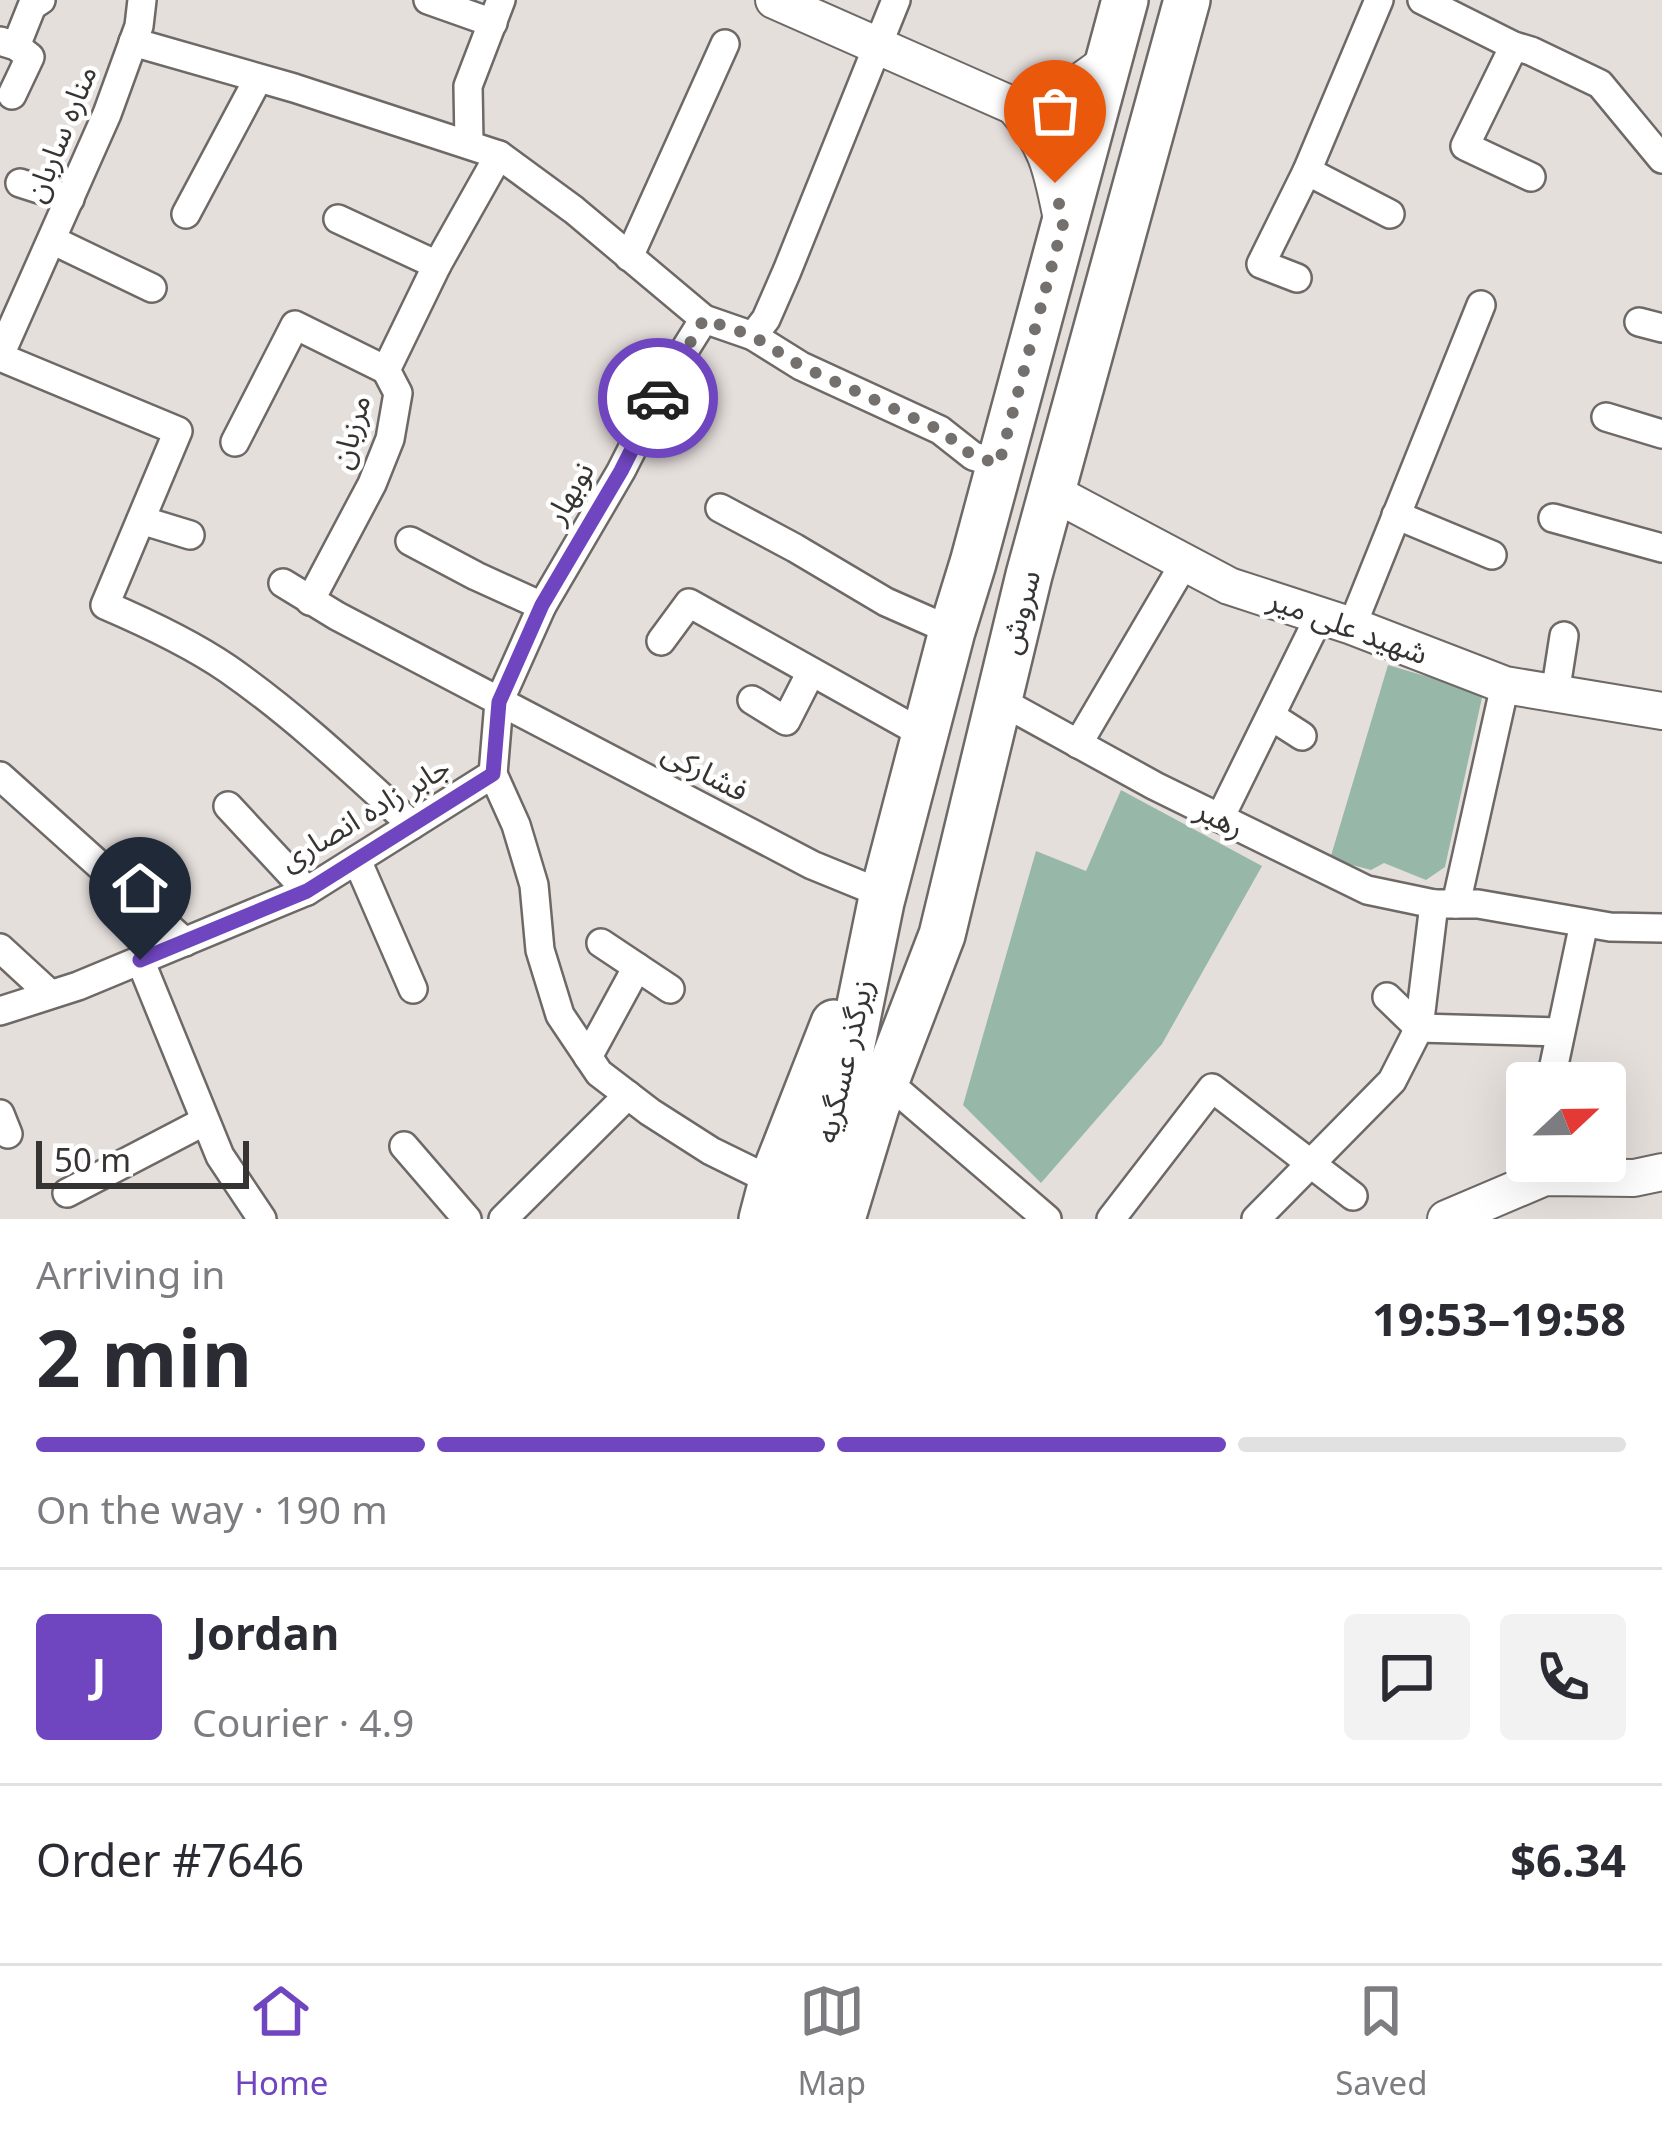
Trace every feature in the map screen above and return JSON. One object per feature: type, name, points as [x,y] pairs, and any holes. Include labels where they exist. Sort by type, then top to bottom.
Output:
[{"type":"main road","name":"سروش","points":[[882,898],[1125,0]]},
{"type":"main road","name":"سروش","points":[[842,1219],[875,1107],[942,935],[997,699],[1187,0]]},
{"type":"main road","points":[[767,1200],[882,898]]},
{"type":"main road","name":"زیرگذر عسگریه","points":[[804,1219],[843,1088],[882,898]]},
{"type":"main road","points":[[865,1219],[942,935]]},
{"type":"street","points":[[12,95],[30,57],[8,44],[32,5],[41,0]]},
{"type":"street","name":"مناره ساربان","points":[[0,356],[107,114],[139,26],[142,0]]},
{"type":"street","points":[[428,0],[497,11],[468,86],[469,143]]},
{"type":"street","points":[[774,0],[1013,106],[1043,103],[1108,62]]},
{"type":"street","points":[[753,336],[788,271],[896,0]]},
{"type":"street","points":[[1298,278],[1261,264],[1307,171],[1379,0]]},
{"type":"street","points":[[1422,0],[1600,84],[1662,159]]},
{"type":"street","points":[[133,42],[499,154],[704,319],[753,336],[801,366],[940,430],[973,456],[999,464]]},
{"type":"street","points":[[629,257],[725,44]]},
{"type":"street","points":[[1514,46],[1465,146],[1531,177]]},
{"type":"street","points":[[186,214],[258,79]]},
{"type":"street","points":[[1013,106],[1044,146],[1063,224]]},
{"type":"street","name":"مرزبان","points":[[310,601],[390,440],[398,393],[386,370],[499,154]]},
{"type":"street","points":[[1307,171],[1390,214]]},
{"type":"street","points":[[20,183],[70,199]]},
{"type":"street","points":[[338,219],[437,265]]},
{"type":"street","points":[[52,241],[152,288]]},
{"type":"street","points":[[0,283],[27,293]]},
{"type":"street","points":[[1220,818],[1260,717],[1336,620],[1396,515],[1481,304]]},
{"type":"street","name":"نوبهار","points":[[499,702],[542,605],[704,319]]},
{"type":"street","points":[[235,442],[295,325],[386,370]]},
{"type":"street","points":[[0,356],[178,430],[105,605],[154,626],[228,668],[330,749],[412,825]]},
{"type":"street","points":[[1606,417],[1662,434]]},
{"type":"street","name":"شهید علی میر","points":[[1052,492],[1229,586],[1336,620],[1504,686],[1662,711]]},
{"type":"street","points":[[720,508],[886,602],[952,631]]},
{"type":"street","points":[[1396,515],[1492,555]]},
{"type":"street","points":[[1553,518],[1662,548]]},
{"type":"street","points":[[141,520],[190,536]]},
{"type":"street","points":[[410,541],[542,605]]},
{"type":"street","points":[[1078,744],[1185,562]]},
{"type":"street","name":"فشارکی","points":[[283,583],[499,702],[882,898]]},
{"type":"street","points":[[661,640],[689,603],[925,735]]},
{"type":"street","points":[[1555,694],[1564,636]]},
{"type":"street","points":[[752,700],[785,722],[811,672]]},
{"type":"street","points":[[1256,1219],[1392,1081],[1419,1028],[1445,904],[1504,686]]},
{"type":"street","name":"رهبر","points":[[997,699],[1367,890],[1610,927],[1662,928]]},
{"type":"street","name":"جابر زاده انصاری","points":[[0,1011],[78,986],[307,891],[493,774],[499,702]]},
{"type":"street","points":[[1260,717],[1302,736]]},
{"type":"street","points":[[493,774],[516,825],[534,885],[540,950],[560,1015],[599,1073],[711,1150],[767,1200]]},
{"type":"street","points":[[0,776],[185,942]]},
{"type":"street","points":[[229,806],[307,891]]},
{"type":"street","points":[[357,860],[413,989]]},
{"type":"street","points":[[1555,1062],[1584,922]]},
{"type":"street","points":[[601,943],[670,989]]},
{"type":"street","points":[[0,948],[50,994]]},
{"type":"street","points":[[140,960],[220,1156],[262,1219]]},
{"type":"street","points":[[588,1057],[637,967]]},
{"type":"street","points":[[1387,997],[1419,1028],[1560,1032]]},
{"type":"street","points":[[1112,1219],[1212,1088],[1353,1196]]},
{"type":"street","points":[[899,1092],[1047,1219]]},
{"type":"street","points":[[503,1219],[628,1095]]},
{"type":"street","points":[[67,1193],[205,1121]]},
{"type":"street","points":[[404,1146],[467,1219]]},
{"type":"street","points":[[1626,1177],[1662,1172]]},
{"type":"street","points":[[1446,1219],[1533,1182]]},
{"type":"green space","points":[[1388,665],[1483,693],[1445,867],[1426,880],[1384,863],[1371,870],[1330,859]]},
{"type":"green space","points":[[1121,790],[1262,866],[1162,1044],[1041,1183],[963,1105],[1036,851],[1086,871]]},
{"type":"way so far","points":[[658,398],[704,319],[753,336],[801,366],[940,430],[973,456],[999,464],[1063,224],[1055,183]]},
{"type":"route","points":[[140,960],[307,891],[493,774],[499,702],[542,605],[658,398]]}]
